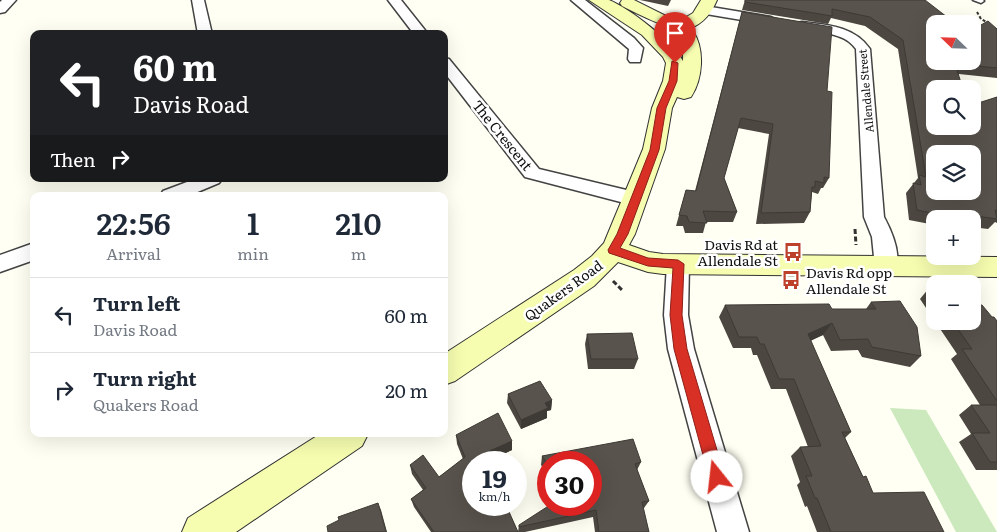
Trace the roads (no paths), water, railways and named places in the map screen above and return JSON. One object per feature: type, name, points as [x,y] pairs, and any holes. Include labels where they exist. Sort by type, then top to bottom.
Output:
[{"type":"main road","points":[[597,0],[661,40],[674,41],[685,38],[680,28],[623,0]]},
{"type":"main road","points":[[680,28],[699,17],[707,5]]},
{"type":"main road","name":"Quakers Road","points":[[654,150],[677,111],[690,75],[693,57],[692,48],[680,28]]},
{"type":"main road","name":"Quakers Road","points":[[448,368],[584,278],[602,263],[613,250],[622,234],[654,150],[662,108],[675,72],[675,63],[671,55],[648,33]]},
{"type":"main road","points":[[613,250],[648,262],[678,264],[997,267]]},
{"type":"main road","points":[[202,532],[345,437]]},
{"type":"street","points":[[0,9],[10,0]]},
{"type":"street","points":[[198,0],[204,30]]},
{"type":"street","points":[[394,0],[418,30]]},
{"type":"street","points":[[576,0],[629,41],[636,48],[635,59]]},
{"type":"street","name":"Allendale Street","points":[[707,5],[828,30],[840,33],[860,43],[863,49],[874,218],[883,238],[886,266]]},
{"type":"street","name":"The Crescent","points":[[448,67],[532,173],[636,199]]},
{"type":"street","points":[[180,192],[205,182]]},
{"type":"street","points":[[0,264],[30,253]]},
{"type":"street","points":[[678,264],[676,315],[681,349],[733,532]]},
{"type":"lane","points":[[975,3],[981,1]]},
{"type":"place","name":"Davis Rd at Allendale St","points":[[793,252]]},
{"type":"place","name":"Davis Rd opp Allendale St","points":[[791,280]]}]
